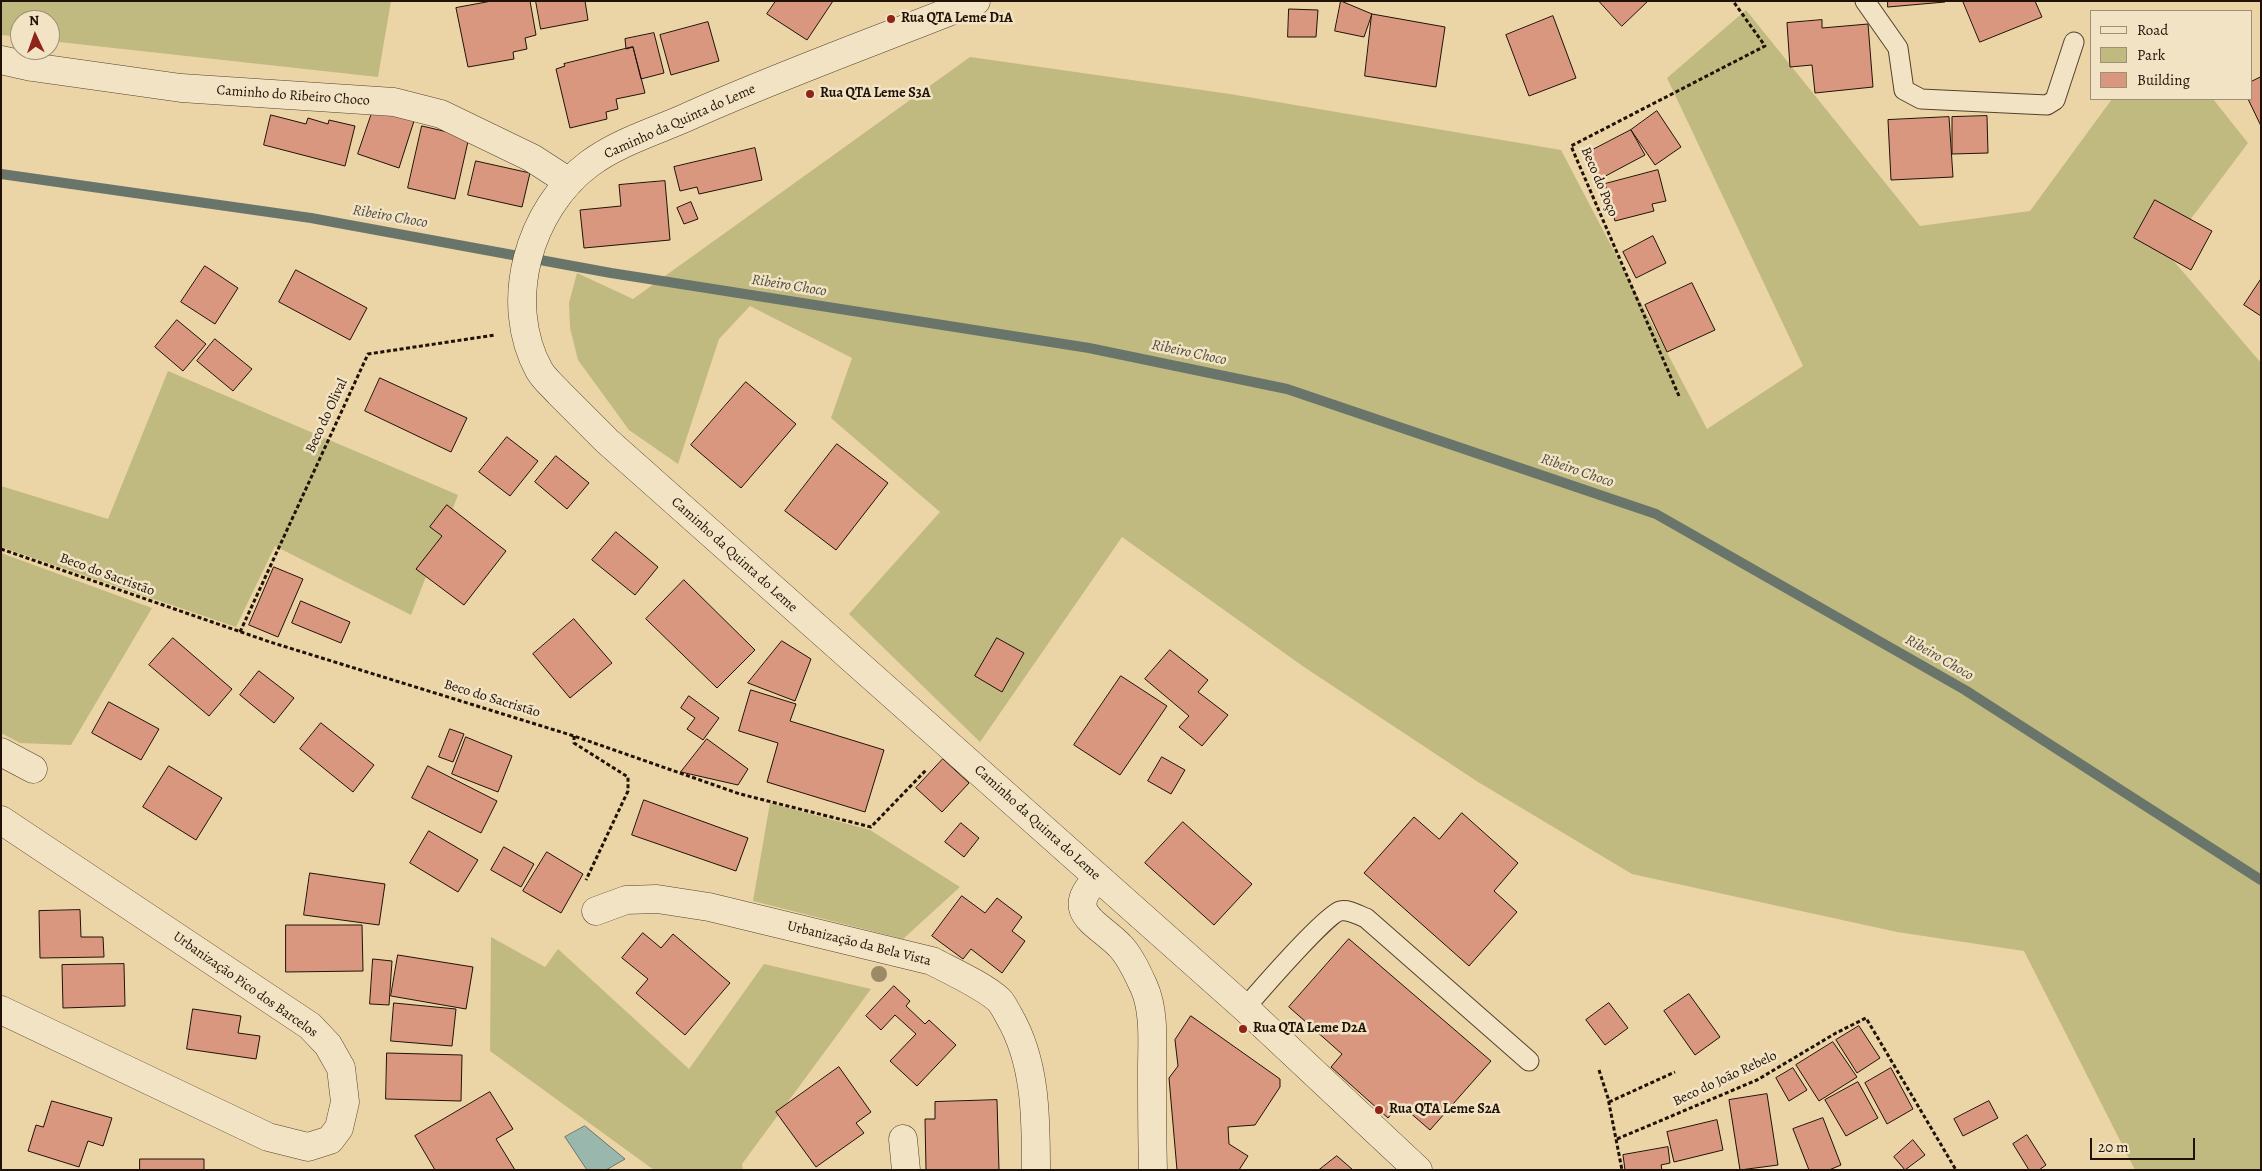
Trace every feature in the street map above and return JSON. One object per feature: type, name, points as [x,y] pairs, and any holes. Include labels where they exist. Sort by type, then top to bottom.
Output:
[{"type":"street","name":"Caminho da Quinta do Leme","points":[[976,1],[708,107],[614,149],[590,164],[559,192],[540,222],[522,278],[521,295],[525,331],[530,352],[540,373],[607,441],[1245,1008],[1418,1170]]},
{"type":"street","name":"Caminho do Ribeiro Choco","points":[[1,60],[32,67],[182,88],[394,102],[441,114],[532,158],[569,182]]},
{"type":"street","points":[[1,752],[34,769]]},
{"type":"street","name":"Urbanização Pico dos Barcelos","points":[[1,820],[310,1026],[328,1045],[340,1068],[345,1102],[339,1128],[330,1140],[308,1147],[268,1136],[1,1010]]},
{"type":"street","points":[[1098,878],[1088,888],[1083,900],[1084,914],[1097,928],[1121,947],[1137,972],[1147,994],[1152,1028],[1153,1170]]},
{"type":"street","name":"Urbanização da Bela Vista","points":[[596,911],[626,900],[657,899],[708,907],[932,961],[965,978],[999,1000],[1018,1032],[1027,1062],[1036,1116],[1036,1170]]},
{"type":"street","points":[[904,1139],[906,1170]]},
{"type":"lane","points":[[1865,1],[1898,48],[1904,90],[1921,99],[2047,106],[2055,100],[2074,42]]},
{"type":"lane","points":[[1245,1008],[1323,923],[1338,911],[1348,911],[1366,918],[1529,1060]]},
{"type":"path","name":"Beco do Poço","points":[[1679,396],[1571,146],[1765,46],[1733,1]]},
{"type":"path","name":"Beco do Olival","points":[[240,632],[368,354],[525,331]]},
{"type":"path","name":"Beco do Sacristão","points":[[1,549],[240,632],[574,736],[740,794],[871,827],[950,745]]},
{"type":"path","points":[[574,736],[574,743],[628,777],[628,791],[582,887]]},
{"type":"path","name":"Beco do João Rebelo","points":[[1617,1140],[1757,1080],[1866,1018],[1956,1170]]},
{"type":"path","points":[[1599,1070],[1609,1102],[1622,1170]]},
{"type":"path","name":"Beco do João Rebelo","points":[[1609,1102],[1676,1072]]},
{"type":"green space","points":[[1,1],[391,1],[378,77],[60,42],[60,10],[10,10],[10,36],[1,35]]},
{"type":"green space","points":[[1746,10],[1920,226],[2030,211],[2111,100],[2214,100],[2248,143],[2166,252],[2261,363],[2261,1170],[2135,1170],[2024,951],[1897,932],[1632,874],[1478,782],[1304,667],[1122,537],[980,742],[849,614],[940,512],[831,418],[852,358],[750,306],[719,339],[678,464],[629,430],[578,360],[570,328],[569,303],[577,273],[633,299],[970,57],[1230,94],[1561,150],[1707,429],[1803,366],[1667,78]]},
{"type":"green space","points":[[168,371],[458,495],[411,615],[275,546],[236,627],[1,547],[1,486],[108,519]]},
{"type":"green space","points":[[1,553],[152,608],[71,745],[20,743],[1,733]]},
{"type":"green space","points":[[770,803],[870,830],[960,887],[903,939],[753,901]]},
{"type":"green space","points":[[491,937],[545,967],[558,949],[689,1069],[764,964],[871,989],[742,1164],[743,1170],[654,1170],[490,1051]]},
{"type":"water","points":[[585,1126],[625,1159],[606,1170],[587,1170],[565,1137]]},
{"type":"building","points":[[492,1],[530,1],[536,35],[525,38],[527,49],[513,52],[514,59],[468,67],[456,8]]},
{"type":"building","points":[[536,1],[585,1],[588,20],[541,29]]},
{"type":"building","points":[[776,1],[833,1],[807,40],[767,14]]},
{"type":"building","points":[[1341,1],[1372,14],[1364,37],[1335,31]]},
{"type":"building","points":[[1599,1],[1648,1],[1622,26]]},
{"type":"building","points":[[1888,1],[1945,1],[1945,2],[1888,7]]},
{"type":"building","points":[[1963,1],[2035,1],[2042,17],[1980,42]]},
{"type":"building","points":[[1289,9],[1318,10],[1316,37],[1288,37]]},
{"type":"building","points":[[1372,14],[1445,27],[1436,87],[1365,76]]},
{"type":"building","points":[[1553,16],[1576,78],[1529,96],[1506,35]]},
{"type":"building","points":[[1822,20],[1822,28],[1868,24],[1873,87],[1815,93],[1812,65],[1790,67],[1787,23]]},
{"type":"building","points":[[708,22],[719,61],[671,75],[660,35]]},
{"type":"building","points":[[654,33],[664,73],[641,79],[633,47],[626,49],[625,39]]},
{"type":"building","points":[[633,47],[645,93],[616,99],[618,109],[606,112],[607,119],[570,128],[556,69],[565,66],[564,64]]},
{"type":"building","points":[[2261,77],[2261,126],[2248,100],[2252,100],[2252,82]]},
{"type":"building","points":[[374,107],[414,121],[399,168],[358,154]]},
{"type":"building","points":[[1657,111],[1681,147],[1655,165],[1631,130]]},
{"type":"building","points":[[271,115],[306,124],[308,118],[328,124],[329,120],[355,126],[345,166],[264,145]]},
{"type":"building","points":[[1987,116],[1988,153],[1952,154],[1952,117]]},
{"type":"building","points":[[1949,117],[1953,177],[1891,180],[1888,120]]},
{"type":"building","points":[[422,126],[469,137],[455,199],[408,188]]},
{"type":"building","points":[[1631,130],[1645,155],[1598,180],[1583,155]]},
{"type":"building","points":[[755,148],[762,180],[699,194],[697,187],[680,191],[674,167]]},
{"type":"building","points":[[476,161],[530,173],[522,207],[468,195]]},
{"type":"building","points":[[1658,170],[1666,201],[1652,204],[1654,211],[1615,221],[1605,184]]},
{"type":"building","points":[[665,181],[670,240],[584,248],[580,210],[621,206],[619,185]]},
{"type":"building","points":[[2155,200],[2212,231],[2191,270],[2134,238]]},
{"type":"building","points":[[691,202],[698,219],[684,224],[677,208]]},
{"type":"building","points":[[1653,236],[1666,263],[1636,278],[1623,252]]},
{"type":"building","points":[[205,266],[238,288],[215,324],[181,302]]},
{"type":"building","points":[[296,270],[367,308],[350,340],[279,302]]},
{"type":"building","points":[[2261,279],[2261,316],[2244,305]]},
{"type":"building","points":[[1692,283],[1715,330],[1667,352],[1645,305]]},
{"type":"building","points":[[177,320],[206,344],[183,371],[155,347]]},
{"type":"building","points":[[215,339],[252,369],[233,391],[197,361]]},
{"type":"building","points":[[380,378],[467,418],[451,452],[365,411]]},
{"type":"building","points":[[746,382],[796,424],[741,488],[691,445]]},
{"type":"building","points":[[507,437],[538,461],[510,496],[479,472]]},
{"type":"building","points":[[837,444],[888,483],[836,550],[785,511]]},
{"type":"building","points":[[556,456],[589,483],[567,509],[535,482]]},
{"type":"building","points":[[447,505],[506,551],[464,605],[416,569],[442,536],[430,527]]},
{"type":"building","points":[[616,532],[658,567],[635,595],[592,560]]},
{"type":"building","points":[[274,567],[303,579],[278,637],[249,625]]},
{"type":"building","points":[[684,580],[755,650],[717,688],[646,619]]},
{"type":"building","points":[[301,601],[350,622],[341,643],[292,623]]},
{"type":"building","points":[[574,619],[612,663],[570,698],[533,654]]},
{"type":"building","points":[[173,638],[232,689],[209,716],[149,665]]},
{"type":"building","points":[[997,638],[1024,653],[1002,692],[975,676]]},
{"type":"building","points":[[782,641],[811,659],[795,701],[748,683]]},
{"type":"building","points":[[1170,650],[1208,680],[1198,692],[1228,715],[1202,746],[1179,727],[1189,716],[1145,679]]},
{"type":"building","points":[[259,671],[294,698],[274,723],[240,695]]},
{"type":"building","points":[[1121,676],[1167,706],[1120,775],[1074,745]]},
{"type":"building","points":[[751,690],[796,704],[790,721],[884,750],[865,812],[767,782],[778,743],[739,731]]},
{"type":"building","points":[[689,696],[719,718],[703,740],[687,729],[695,718],[681,708]]},
{"type":"building","points":[[109,702],[159,729],[141,760],[92,733]]},
{"type":"building","points":[[321,723],[374,765],[353,792],[300,749]]},
{"type":"building","points":[[450,729],[464,734],[453,762],[439,757]]},
{"type":"building","points":[[466,737],[512,756],[498,792],[452,774]]},
{"type":"building","points":[[707,739],[748,769],[738,785],[681,772]]},
{"type":"building","points":[[1162,757],[1185,770],[1171,794],[1148,781]]},
{"type":"building","points":[[943,759],[969,783],[942,812],[916,788]]},
{"type":"building","points":[[169,766],[222,798],[196,840],[143,807]]},
{"type":"building","points":[[428,766],[497,801],[481,833],[412,798]]},
{"type":"building","points":[[644,800],[748,838],[736,871],[632,835]]},
{"type":"building","points":[[1462,813],[1518,863],[1494,891],[1517,912],[1469,966],[1364,873],[1414,817],[1439,839]]},
{"type":"building","points":[[1183,822],[1252,884],[1214,925],[1145,863]]},
{"type":"building","points":[[961,823],[979,838],[964,857],[945,842]]},
{"type":"building","points":[[429,831],[478,860],[458,892],[410,863]]},
{"type":"building","points":[[504,847],[534,864],[521,887],[491,870]]},
{"type":"building","points":[[547,852],[583,874],[561,913],[523,891]]},
{"type":"building","points":[[310,873],[385,884],[379,925],[304,915]]},
{"type":"building","points":[[962,896],[985,913],[997,898],[1022,917],[1012,931],[1025,941],[1002,973],[971,949],[963,959],[932,936]]},
{"type":"building","points":[[80,910],[81,937],[103,937],[104,957],[40,958],[39,911]]},
{"type":"building","points":[[286,925],[362,925],[363,971],[286,972]]},
{"type":"building","points":[[643,933],[661,948],[673,934],[730,983],[685,1035],[636,993],[648,979],[622,958]]},
{"type":"building","points":[[1349,939],[1491,1061],[1430,1130],[1400,1104],[1388,1118],[1331,1067],[1342,1054],[1289,1007]]},
{"type":"building","points":[[398,955],[473,967],[466,1009],[391,996]]},
{"type":"building","points":[[373,959],[392,961],[389,1005],[370,1004]]},
{"type":"building","points":[[124,964],[125,1006],[63,1008],[62,965]]},
{"type":"building","points":[[894,986],[910,1001],[906,1006],[925,1024],[929,1020],[956,1045],[917,1086],[890,1061],[916,1034],[895,1015],[881,1030],[866,1016]]},
{"type":"building","points":[[1689,994],[1720,1037],[1695,1055],[1664,1011]]},
{"type":"building","points":[[394,1003],[456,1009],[452,1046],[391,1041]]},
{"type":"building","points":[[1609,1003],[1628,1028],[1605,1045],[1586,1020]]},
{"type":"building","points":[[193,1009],[241,1016],[238,1033],[260,1036],[256,1059],[187,1049]]},
{"type":"building","points":[[1191,1016],[1280,1079],[1280,1087],[1255,1125],[1228,1127],[1229,1144],[1248,1156],[1239,1170],[1177,1170],[1169,1078],[1178,1066],[1175,1040]]},
{"type":"building","points":[[1859,1026],[1880,1058],[1857,1073],[1836,1040]]},
{"type":"building","points":[[1833,1042],[1857,1077],[1819,1101],[1796,1065]]},
{"type":"building","points":[[387,1053],[462,1055],[461,1101],[386,1099]]},
{"type":"building","points":[[839,1067],[871,1112],[856,1123],[864,1133],[816,1167],[776,1112]]},
{"type":"building","points":[[1793,1068],[1807,1090],[1789,1101],[1776,1078]]},
{"type":"building","points":[[1891,1068],[1913,1109],[1887,1124],[1865,1083]]},
{"type":"building","points":[[1858,1082],[1878,1118],[1846,1136],[1825,1100]]},
{"type":"building","points":[[490,1092],[513,1129],[496,1139],[515,1170],[435,1170],[415,1136]]},
{"type":"building","points":[[1767,1094],[1778,1165],[1740,1170],[1729,1100]]},
{"type":"building","points":[[997,1100],[999,1170],[926,1170],[925,1119],[935,1119],[935,1102]]},
{"type":"building","points":[[52,1101],[112,1118],[103,1146],[88,1141],[79,1167],[28,1151],[36,1125],[43,1127]]},
{"type":"building","points":[[1989,1101],[1998,1118],[1963,1136],[1954,1119]]},
{"type":"building","points":[[1823,1118],[1841,1165],[1829,1170],[1809,1170],[1793,1129]]},
{"type":"building","points":[[1717,1120],[1723,1150],[1674,1162],[1667,1132]]},
{"type":"building","points":[[2027,1135],[2046,1165],[2039,1170],[2029,1170],[2013,1144]]},
{"type":"building","points":[[1913,1140],[1925,1155],[1905,1170],[1894,1157]]},
{"type":"building","points":[[1668,1147],[1670,1163],[1661,1165],[1662,1170],[1625,1170],[1623,1155]]},
{"type":"building","points":[[1337,1156],[1353,1170],[1319,1170]]},
{"type":"building","points":[[140,1159],[204,1159],[204,1170],[140,1170]]},
{"type":"waterway","name":"Ribeiro Choco","points":[[1,174],[311,218],[611,273],[1089,348],[1287,389],[1656,514],[1965,690],[2261,880]]},
{"type":"place","name":"Rua QTA Leme D1A","points":[[891,19]]},
{"type":"place","name":"Rua QTA Leme S3A","points":[[810,94]]},
{"type":"place","name":"Rua QTA Leme D2A","points":[[1243,1029]]},
{"type":"place","name":"Rua QTA Leme S2A","points":[[1379,1110]]}]
